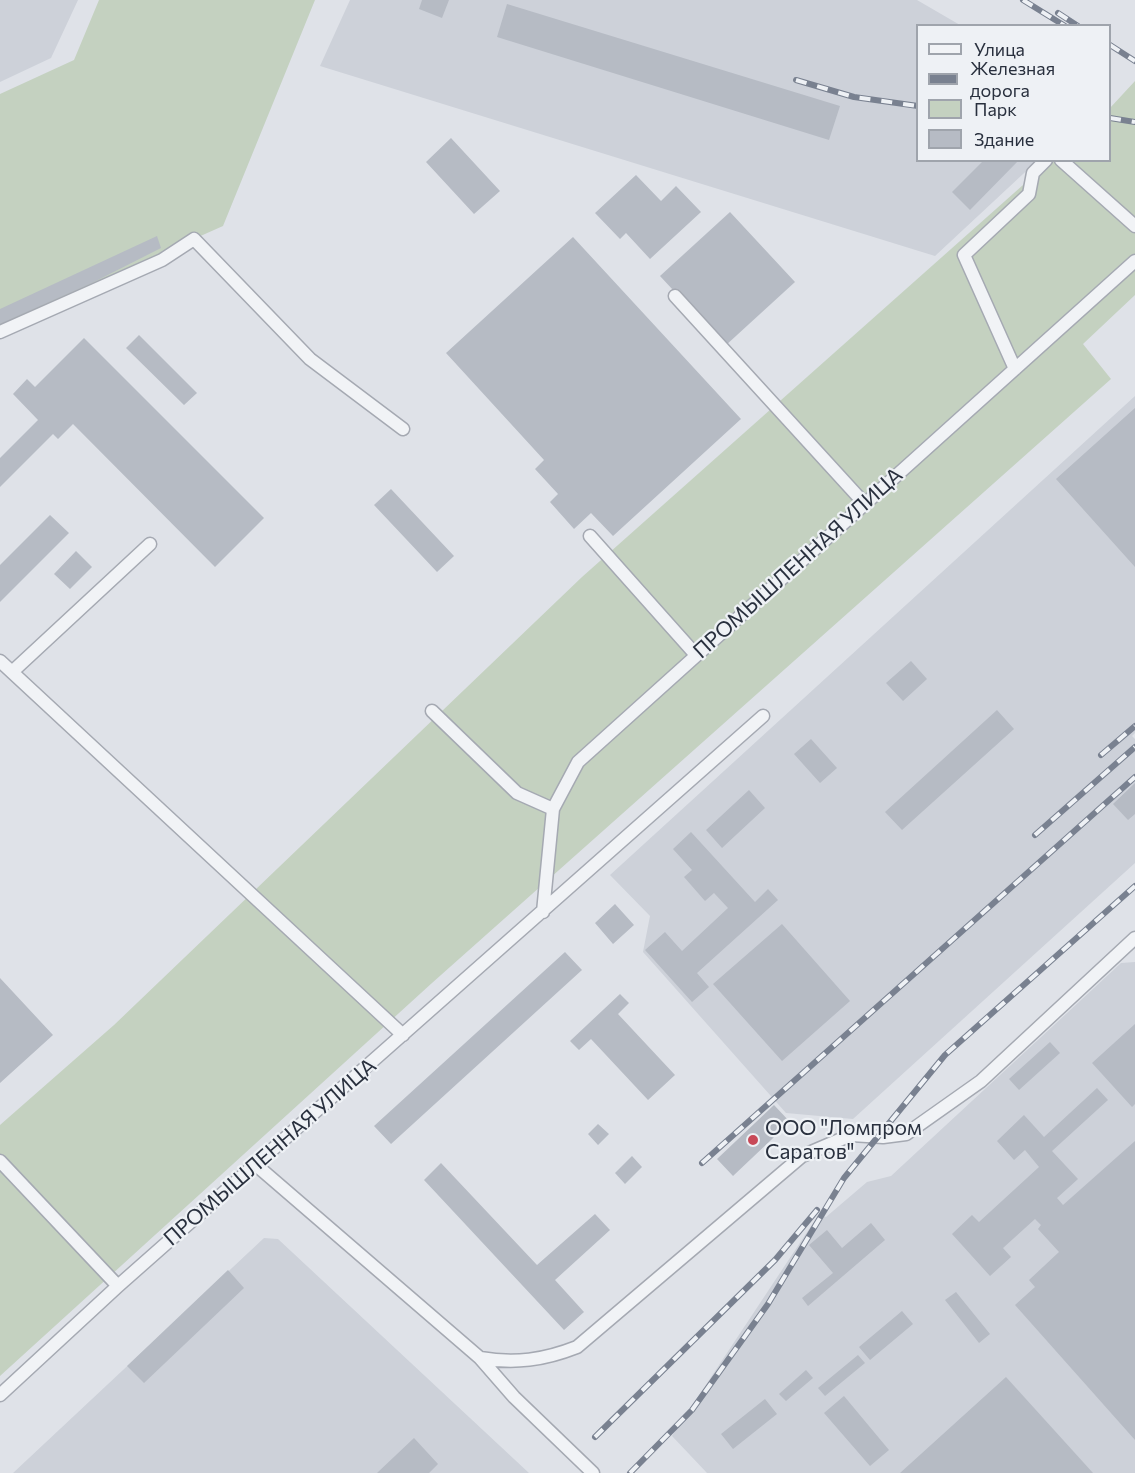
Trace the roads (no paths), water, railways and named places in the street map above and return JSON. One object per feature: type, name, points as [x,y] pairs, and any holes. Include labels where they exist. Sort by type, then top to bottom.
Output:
[{"type":"street","points":[[1015,369],[964,255],[1029,194],[1033,173],[1044,162]]},
{"type":"street","points":[[1063,162],[1135,226]]},
{"type":"street","points":[[0,332],[162,260],[194,239],[310,358],[404,429]]},
{"type":"street","name":"ПРОМЫШЛЕННАЯ УЛИЦА","points":[[543,912],[553,809],[578,762],[1135,261]]},
{"type":"street","points":[[675,296],[864,503]]},
{"type":"street","points":[[590,536],[696,655]]},
{"type":"street","points":[[12,672],[150,544]]},
{"type":"street","points":[[0,662],[403,1035]]},
{"type":"street","points":[[432,711],[518,793],[553,809]]},
{"type":"street","name":"ПРОМЫШЛЕННАЯ УЛИЦА","points":[[0,1395],[118,1286],[764,716]]},
{"type":"street","points":[[480,1358],[507,1363],[550,1358],[577,1347],[802,1156],[851,1135],[883,1137],[906,1134],[981,1081],[1135,938]]},
{"type":"street","points":[[0,1161],[118,1286]]},
{"type":"street","points":[[256,1165],[480,1358],[514,1397],[593,1473]]},
{"type":"railway","points":[[1023,0],[1062,24]]},
{"type":"railway","points":[[1058,13],[1075,24]]},
{"type":"railway","points":[[1111,46],[1135,61]]},
{"type":"railway","points":[[796,80],[854,97],[916,106]]},
{"type":"railway","points":[[1111,118],[1135,122]]},
{"type":"railway","points":[[1101,755],[1135,726]]},
{"type":"railway","points":[[1035,835],[1135,747]]},
{"type":"railway","points":[[702,1163],[1135,777]]},
{"type":"railway","points":[[630,1473],[692,1410],[768,1304],[844,1178],[945,1055],[1135,886]]},
{"type":"railway","points":[[595,1437],[775,1260],[817,1210]]},
{"type":"place","name":"ООО \"Ломпром Саратов\"","points":[[753,1140]]}]
